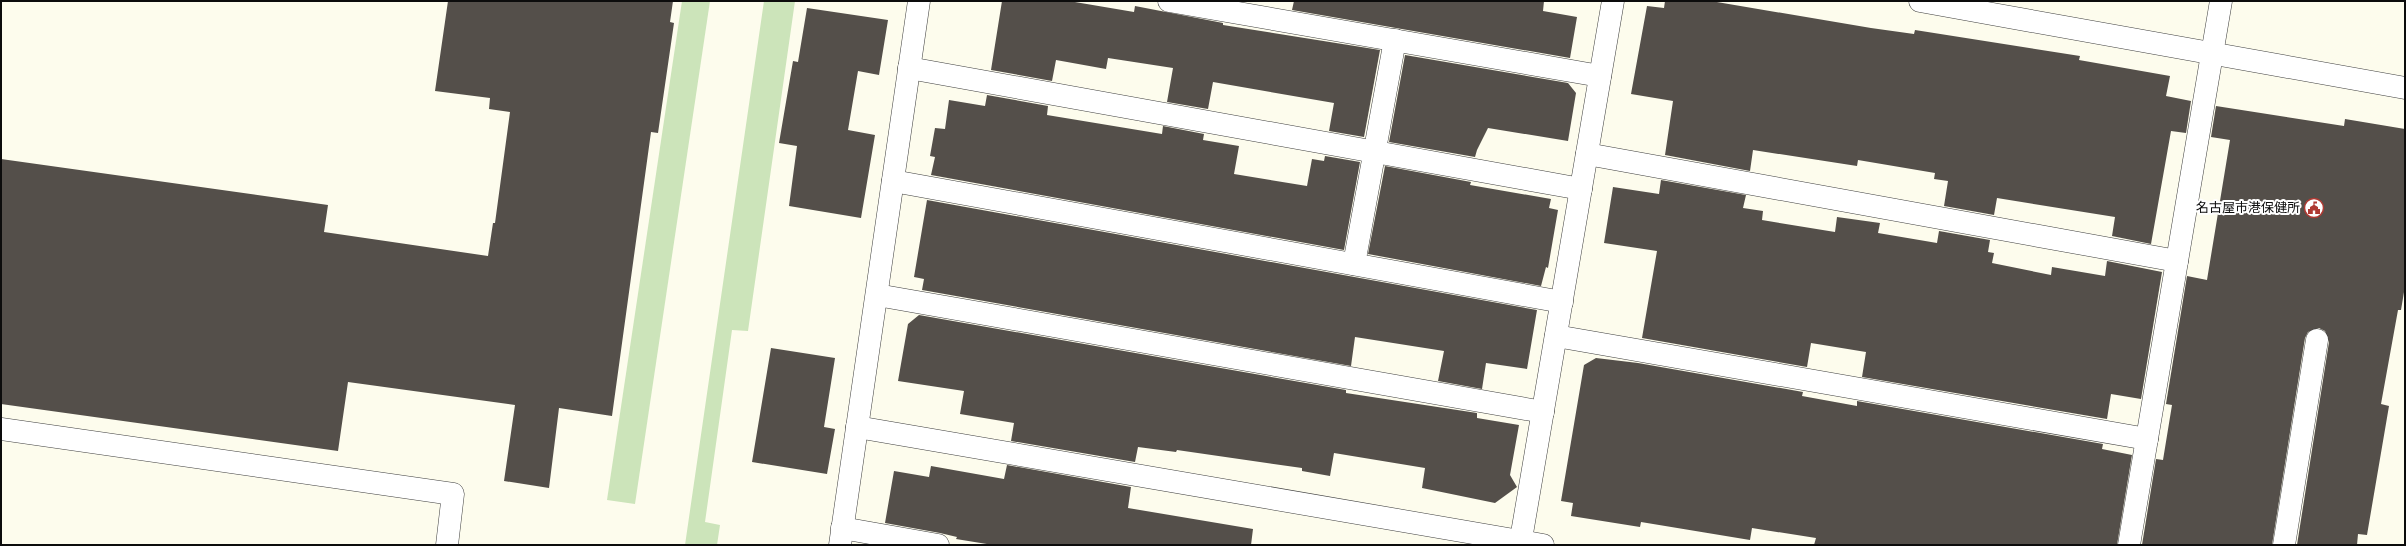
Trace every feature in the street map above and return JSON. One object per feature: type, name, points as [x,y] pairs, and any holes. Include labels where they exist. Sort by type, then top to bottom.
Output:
[{"type":"street","points":[[919,1],[841,537],[938,545]]},
{"type":"street","points":[[1169,1],[1600,76]]},
{"type":"street","points":[[1521,543],[1613,1]]},
{"type":"street","points":[[1920,1],[2405,88]]},
{"type":"street","points":[[2129,545],[2221,1]]},
{"type":"street","points":[[1354,264],[1395,40]]},
{"type":"street","points":[[909,68],[1581,189]]},
{"type":"street","points":[[1586,154],[2177,262]]},
{"type":"street","points":[[893,181],[1562,302]]},
{"type":"street","points":[[877,295],[1543,412]]},
{"type":"street","points":[[1556,336],[2147,439]]},
{"type":"street","points":[[2284,545],[2317,340]]},
{"type":"street","points":[[857,427],[1521,543],[1544,545]]},
{"type":"street","points":[[1,428],[453,494],[447,545]]},
{"type":"green space","points":[[682,1],[710,1],[635,504],[607,500]]},
{"type":"green space","points":[[764,1],[795,1],[748,331],[732,330],[705,522],[720,525],[717,545],[685,545]]},
{"type":"building","points":[[448,1],[673,1],[670,22],[674,23],[658,133],[651,132],[612,416],[559,408],[549,488],[504,481],[515,405],[348,382],[338,451],[1,404],[1,159],[328,205],[324,232],[488,256],[493,223],[495,223],[510,112],[489,109],[490,98],[435,91]]},
{"type":"building","points":[[1002,1],[1069,1],[1134,12],[1135,6],[1223,23],[1223,25],[1380,50],[1364,137],[1329,131],[1334,103],[1213,82],[1208,109],[1167,102],[1173,68],[1108,58],[1106,69],[1056,60],[1052,81],[991,70]]},
{"type":"building","points":[[1294,1],[1544,1],[1543,11],[1577,17],[1570,58],[1292,10]]},
{"type":"building","points":[[1665,1],[1711,1],[1871,28],[1914,34],[1915,30],[2080,56],[2079,60],[2170,76],[2166,96],[2191,101],[2186,133],[2171,131],[2151,244],[2112,236],[2115,217],[1997,198],[1994,215],[1944,206],[1948,181],[1934,179],[1935,173],[1858,160],[1857,166],[1753,150],[1750,171],[1665,155],[1673,101],[1631,94],[1647,6],[1664,8]]},
{"type":"building","points":[[807,8],[888,20],[879,75],[858,71],[848,130],[875,135],[861,218],[789,206],[797,146],[779,143],[793,61],[798,62]]},
{"type":"building","points":[[1405,55],[1568,83],[1576,93],[1568,141],[1488,128],[1475,157],[1389,142]]},
{"type":"building","points":[[987,95],[1048,106],[1047,115],[1162,134],[1163,126],[1204,134],[1203,140],[1239,146],[1234,174],[1307,186],[1312,159],[1324,161],[1325,156],[1360,162],[1344,250],[931,175],[935,157],[930,156],[935,128],[945,129],[949,100],[985,106]]},
{"type":"building","points":[[2216,106],[2344,126],[2345,119],[2405,129],[2405,286],[2401,310],[2398,310],[2381,404],[2389,406],[2367,535],[2358,534],[2357,545],[2297,545],[2329,342],[2325,331],[2319,328],[2308,332],[2305,338],[2272,545],[2142,545],[2156,459],[2163,460],[2172,405],[2166,404],[2187,276],[2207,280],[2230,140],[2211,137]]},
{"type":"building","points":[[1385,166],[1471,182],[1470,185],[1551,199],[1549,208],[1558,210],[1548,268],[1546,267],[1541,286],[1368,254]]},
{"type":"building","points":[[1661,180],[1746,195],[1743,208],[1763,211],[1762,220],[1835,232],[1837,217],[1880,223],[1878,233],[1937,243],[1939,231],[1990,240],[1988,252],[1994,253],[1992,263],[2051,275],[2052,267],[2105,276],[2107,261],[2162,272],[2141,399],[2111,394],[2107,419],[1862,377],[1866,352],[1811,343],[1807,367],[1642,338],[1657,251],[1604,243],[1613,187],[1659,194]]},
{"type":"building","points":[[927,200],[1537,310],[1527,369],[1486,363],[1482,389],[1438,381],[1444,351],[1355,337],[1351,366],[922,290],[924,279],[914,277]]},
{"type":"building","points":[[919,315],[1346,390],[1346,393],[1477,413],[1477,418],[1519,425],[1510,475],[1517,487],[1495,503],[1422,488],[1425,468],[1334,453],[1330,476],[1302,471],[1302,468],[1177,450],[1176,452],[1138,447],[1135,462],[1011,441],[1014,423],[960,414],[964,391],[898,381],[908,324]]},
{"type":"building","points":[[771,348],[835,358],[824,427],[835,429],[827,474],[752,462]]},
{"type":"building","points":[[1596,358],[1638,363],[1803,392],[1802,396],[1857,406],[1857,401],[2103,444],[2102,449],[2132,455],[2117,545],[1814,545],[1816,538],[1752,528],[1750,540],[1641,522],[1640,527],[1571,516],[1573,503],[1561,501],[1584,365]]},
{"type":"building","points":[[1007,465],[1131,487],[1128,508],[1253,529],[1251,545],[993,545],[956,539],[957,537],[940,533],[885,523],[894,471],[929,477],[931,466],[1004,479]]},
{"type":"place","name":"名古屋市港保健所","points":[[2314,208]]}]
